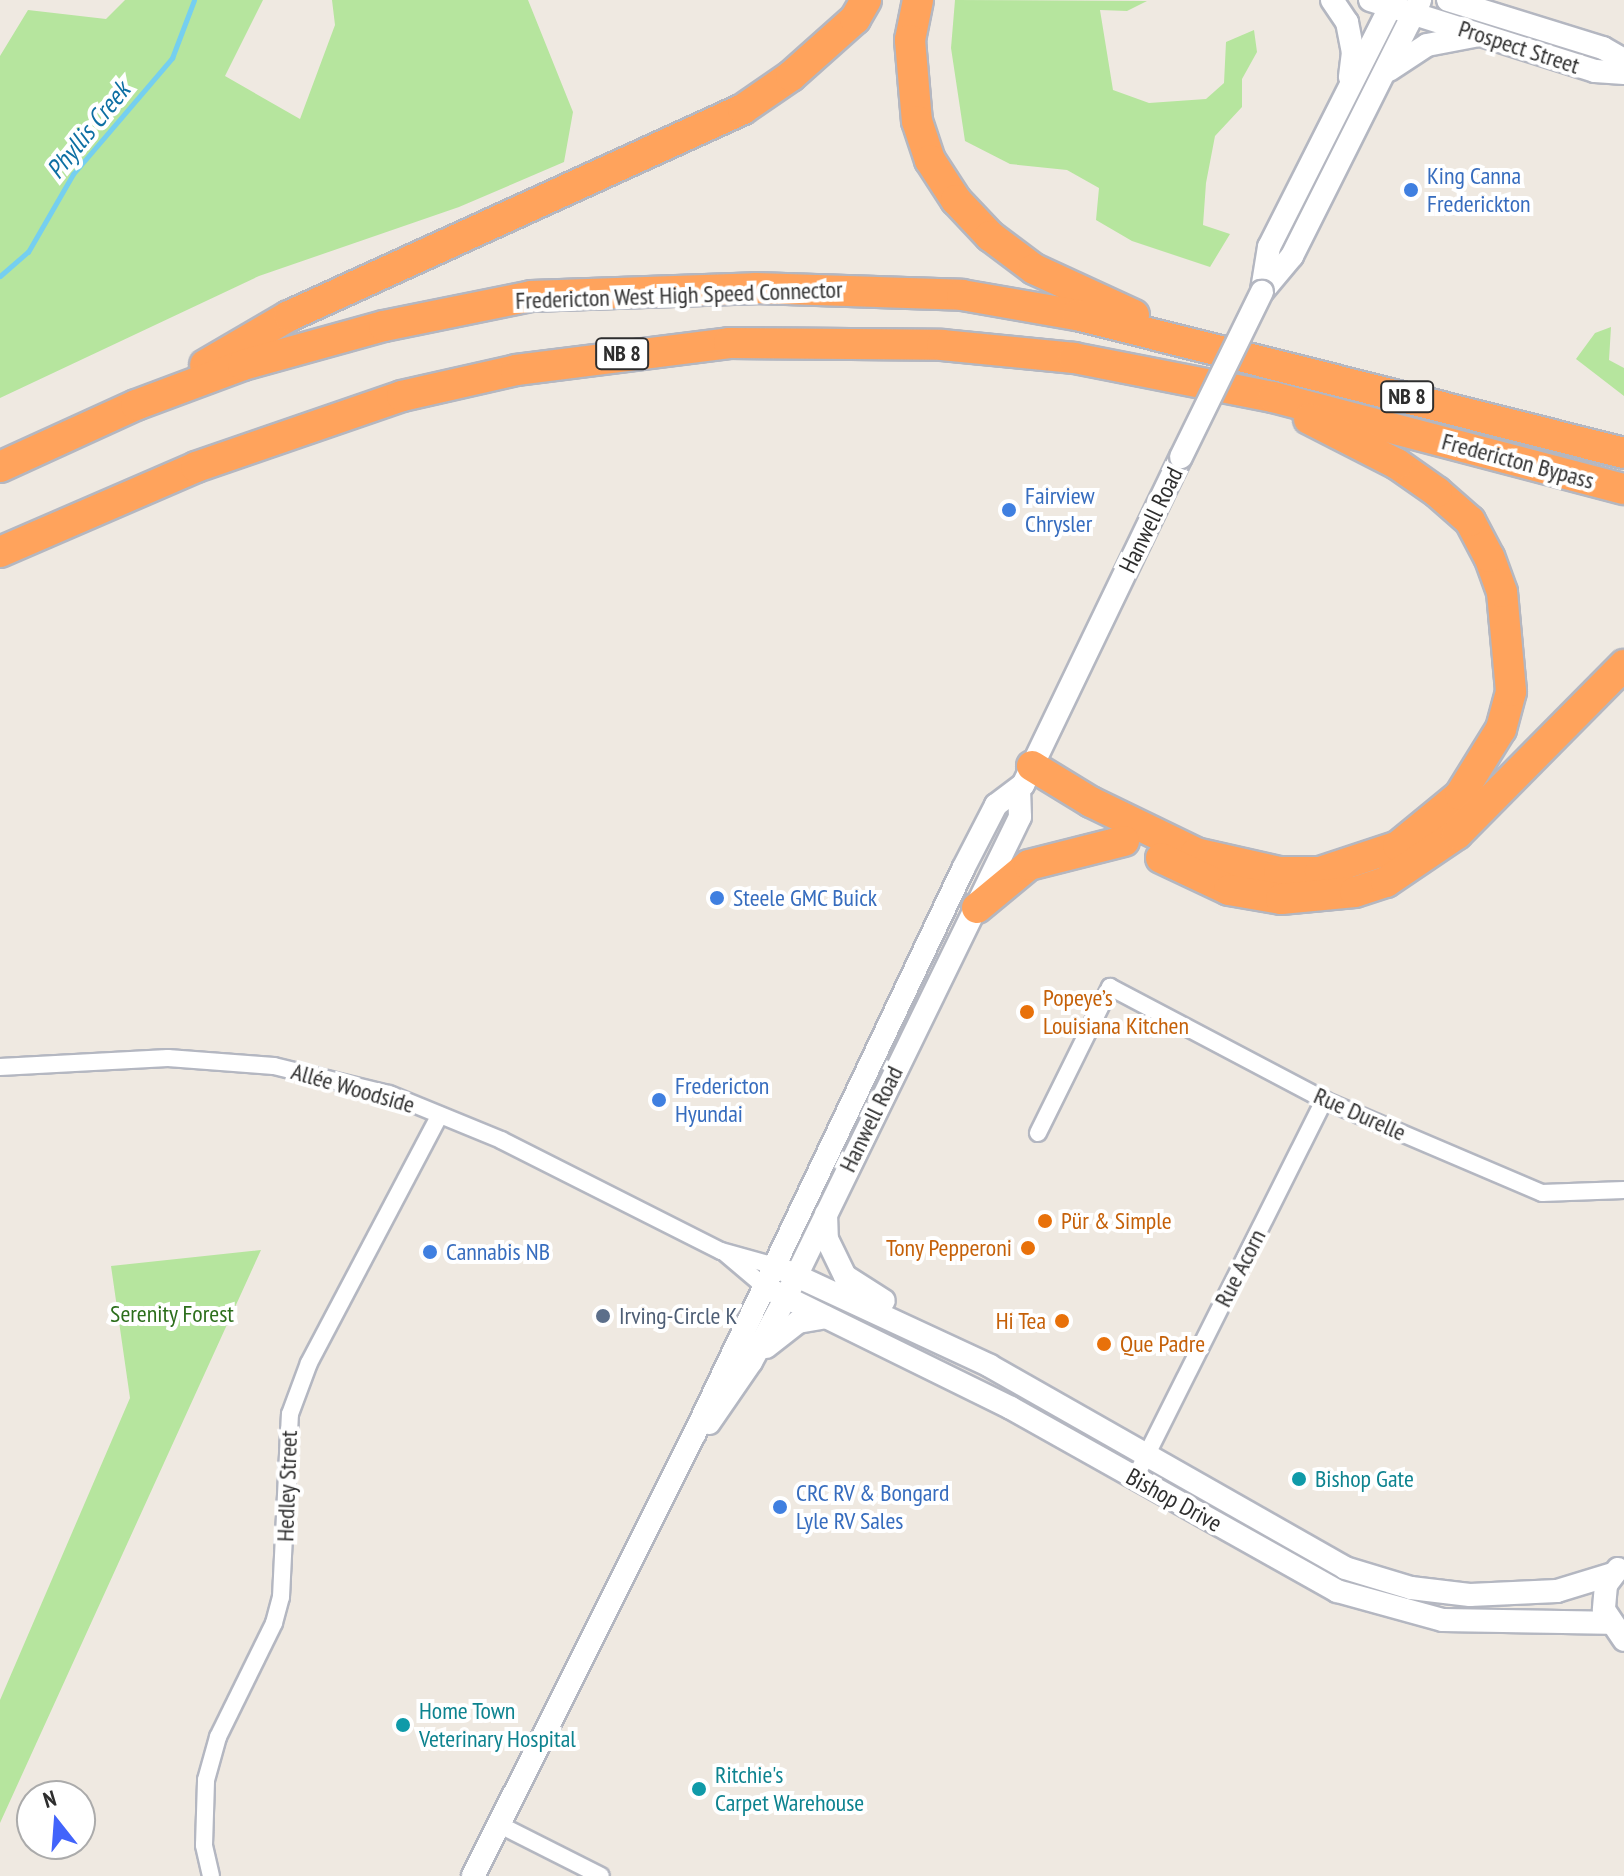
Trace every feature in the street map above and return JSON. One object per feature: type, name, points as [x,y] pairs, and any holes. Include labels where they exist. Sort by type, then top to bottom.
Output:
[{"type":"highway","points":[[136,405],[289,316],[743,109],[845,29],[866,0]]},
{"type":"highway","points":[[918,0],[910,40],[917,121],[930,160],[956,200],[990,236],[1034,269],[1190,341]]},
{"type":"highway","name":"Fredericton West High Speed Connector","points":[[0,467],[136,405],[243,365],[384,326],[531,296],[810,288],[962,295],[1190,341]]},
{"type":"highway","name":"Fredericton Bypass","points":[[1190,341],[1624,453]]},
{"type":"highway","name":"Fredericton West High Speed Connector","points":[[0,552],[196,467],[316,422],[516,370],[618,355],[729,343],[942,345],[1074,358],[1273,397]]},
{"type":"highway","points":[[1025,781],[1103,809],[1196,853],[1279,872],[1320,872],[1398,846],[1460,795],[1501,729],[1511,691],[1502,592],[1489,557],[1470,521],[1437,492],[1397,464],[1273,397]]},
{"type":"highway","name":"Fredericton Bypass","points":[[1273,397],[1624,489]]},
{"type":"highway","points":[[1025,781],[1124,841],[1229,890],[1281,899],[1355,892],[1386,882],[1457,834],[1624,665]]},
{"type":"highway","points":[[977,908],[1029,865],[1124,841]]},
{"type":"main road","points":[[1332,0],[1347,22],[1353,52],[1349,86]]},
{"type":"main road","name":"Prospect Street","points":[[1448,0],[1486,7],[1603,48],[1624,60]]},
{"type":"main road","name":"Hanwell Road","points":[[1262,292],[1269,247],[1349,86],[1385,2]]},
{"type":"main road","name":"Prospect Street","points":[[1385,2],[1417,7],[1480,36],[1595,71],[1624,73]]},
{"type":"main road","name":"Hanwell Road","points":[[473,1876],[695,1433],[776,1292],[796,1276],[1020,817],[1025,781],[1181,457],[1262,292],[1292,256],[1417,7]]},
{"type":"main road","points":[[1382,76],[1427,45],[1480,36]]},
{"type":"main road","name":"Hanwell Road","points":[[695,1433],[707,1425],[751,1362],[776,1292],[775,1266],[963,869],[996,805],[1025,781]]},
{"type":"main road","points":[[826,1212],[827,1239],[845,1276],[861,1290],[959,1338],[990,1366]]},
{"type":"main road","name":"Bishop Drive","points":[[775,1266],[990,1366],[1319,1555],[1411,1588],[1470,1595],[1545,1592],[1619,1569]]},
{"type":"main road","name":"Bishop Drive","points":[[776,1292],[1011,1408],[1367,1603],[1443,1620],[1607,1623]]},
{"type":"main road","points":[[751,1362],[788,1327],[826,1317]]},
{"type":"main road","points":[[1619,1569],[1603,1597],[1607,1623],[1624,1640]]},
{"type":"street","name":"Rue Durelle","points":[[1038,1133],[1110,987],[1324,1100],[1542,1193],[1624,1190]]},
{"type":"street","name":"Allée Woodside","points":[[0,1067],[168,1058],[274,1066],[389,1094],[526,1152],[721,1251]]},
{"type":"street","name":"Rue Acorn","points":[[1135,1478],[1324,1100]]},
{"type":"street","name":"Hedley Street","points":[[211,1876],[204,1845],[206,1780],[218,1737],[274,1623],[281,1597],[290,1414],[309,1363],[440,1115]]},
{"type":"street","points":[[721,1251],[775,1266]]},
{"type":"street","points":[[721,1251],[776,1292]]},
{"type":"street","points":[[498,1824],[601,1876]]},
{"type":"green space","points":[[125,0],[263,0],[225,76],[300,119],[335,25],[332,0],[528,0],[573,112],[564,162],[459,207],[259,276],[0,398],[0,56],[28,10],[106,19]]},
{"type":"green space","points":[[955,0],[1147,1],[1127,11],[1100,10],[1113,90],[1149,103],[1206,99],[1224,83],[1226,42],[1254,30],[1257,52],[1242,79],[1242,107],[1215,136],[1206,183],[1203,225],[1230,234],[1210,267],[1132,241],[1096,220],[1099,188],[1067,170],[1010,164],[965,141],[951,48]]},
{"type":"green space","points":[[1611,327],[1609,360],[1624,368],[1624,396],[1576,359],[1595,333]]},
{"type":"green space","name":"Serenity Forest","points":[[261,1250],[20,1780],[16,1780],[16,1788],[0,1823],[0,1700],[130,1398],[111,1266]]},
{"type":"waterway","name":"Phyllis Creek","points":[[0,276],[28,252],[73,174],[172,58],[194,0]]},
{"type":"place","name":"King Canna Frederickton","points":[[1411,190]]},
{"type":"place","name":"Fairview Chrysler","points":[[1009,510]]},
{"type":"place","name":"Steele GMC Buick","points":[[717,898]]},
{"type":"place","name":"Popeye’s Louisiana Kitchen","points":[[1027,1012]]},
{"type":"place","name":"Fredericton Hyundai","points":[[659,1100]]},
{"type":"place","name":"Pür & Simple","points":[[1045,1221]]},
{"type":"place","name":"Tony Pepperoni","points":[[1028,1248]]},
{"type":"place","name":"Cannabis NB","points":[[430,1252]]},
{"type":"place","name":"Irving-Circle K","points":[[603,1316]]},
{"type":"place","name":"Hi Tea","points":[[1062,1321]]},
{"type":"place","name":"Que Padre","points":[[1104,1344]]},
{"type":"place","name":"Bishop Gate","points":[[1299,1479]]},
{"type":"place","name":"CRC RV & Bongard Lyle RV Sales","points":[[780,1507]]},
{"type":"place","name":"Home Town Veterinary Hospital","points":[[403,1725]]},
{"type":"place","name":"Ritchie's Carpet Warehouse","points":[[699,1789]]}]
